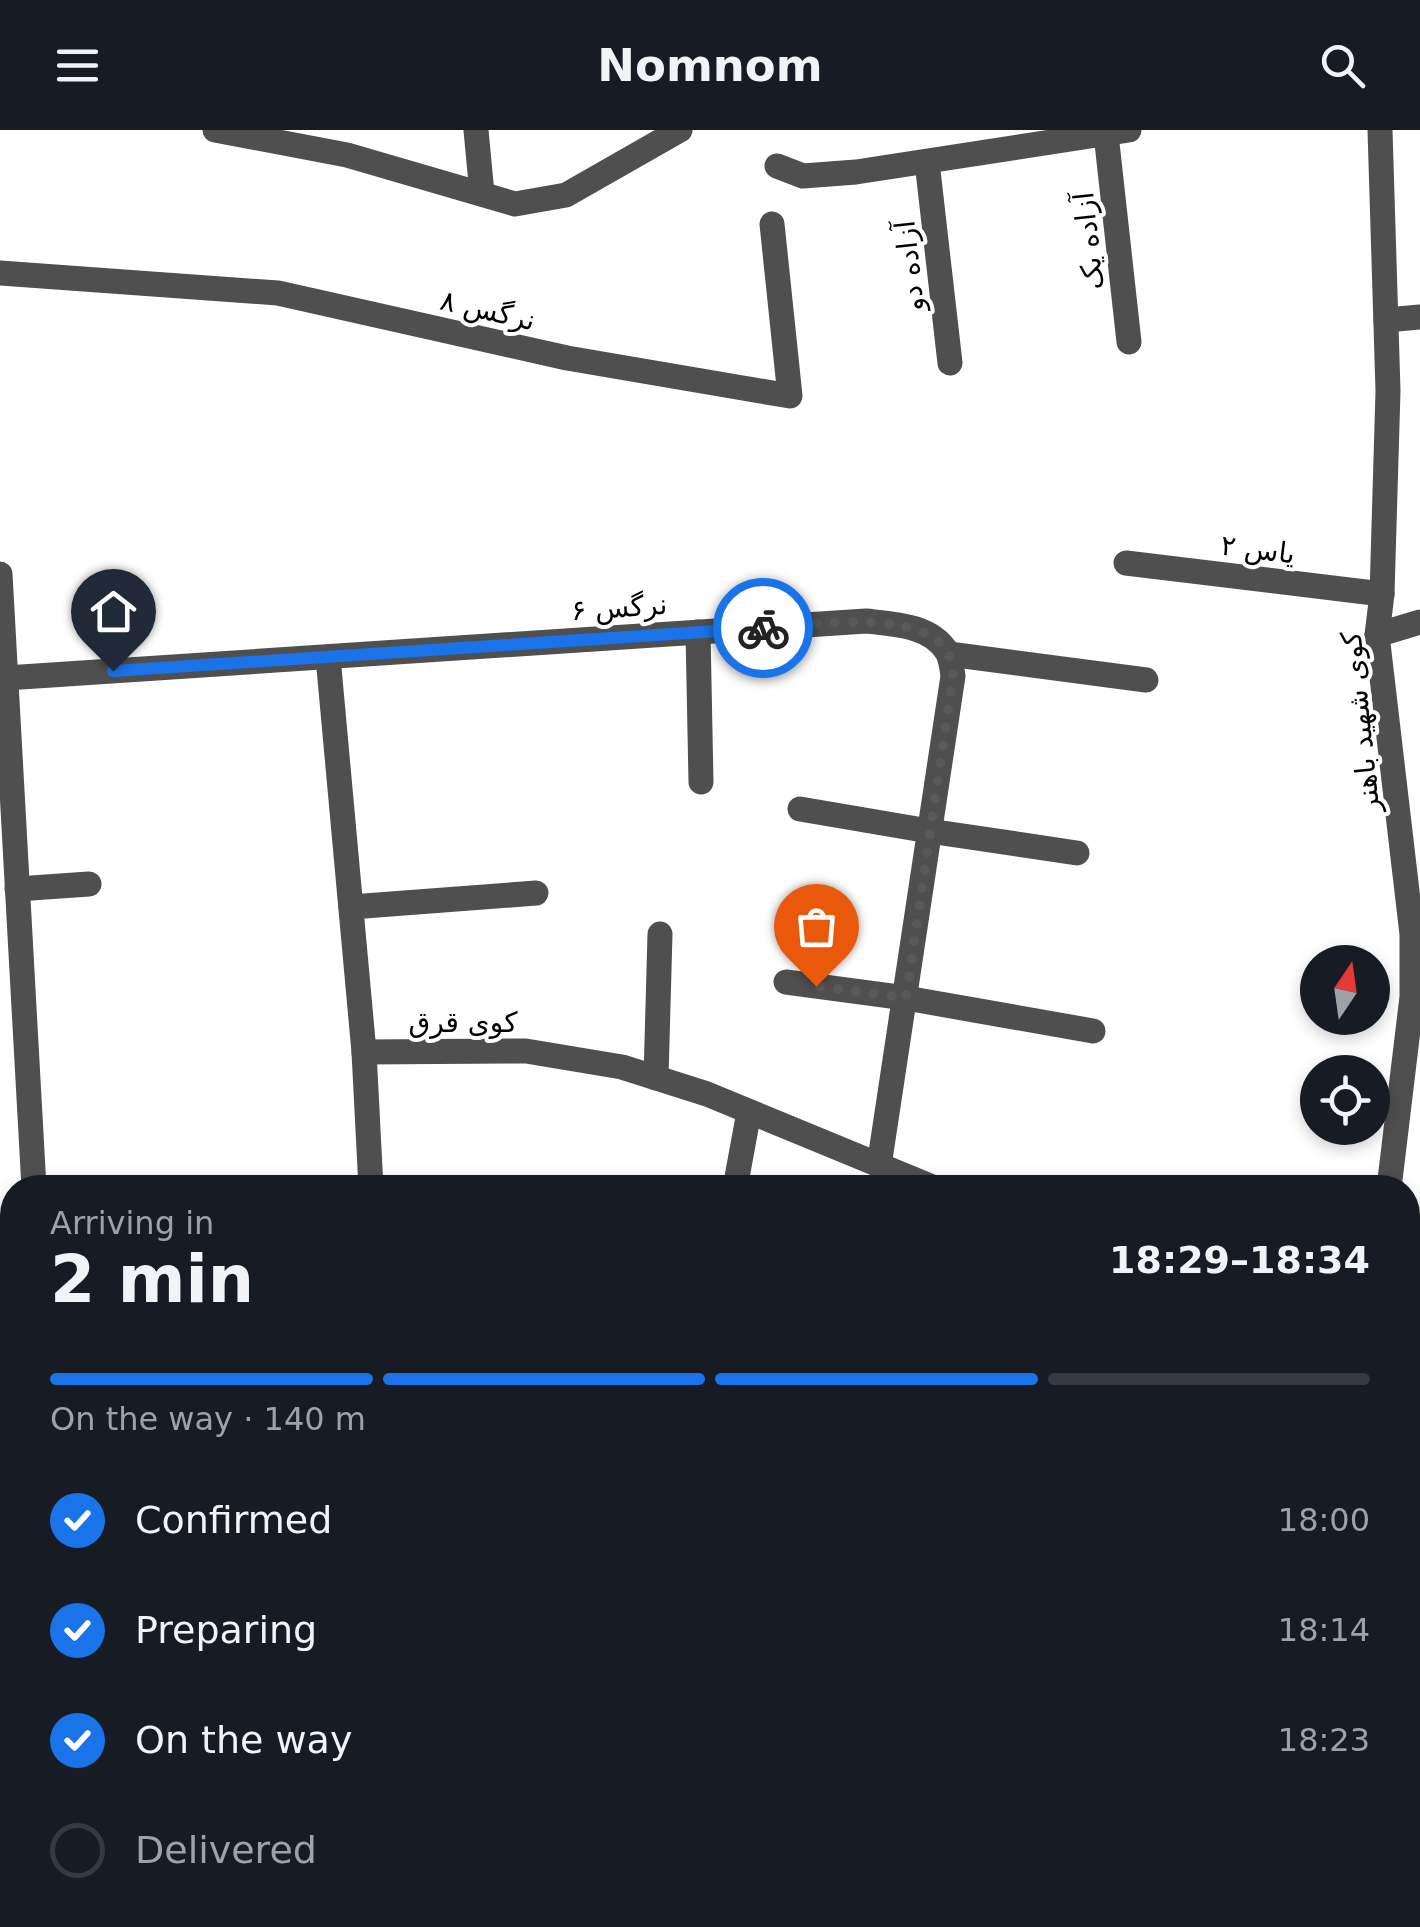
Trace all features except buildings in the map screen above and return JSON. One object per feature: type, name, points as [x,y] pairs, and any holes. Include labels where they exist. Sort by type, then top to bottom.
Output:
[{"type":"street","points":[[214,130],[347,155],[515,204],[566,195],[680,130]]},
{"type":"street","points":[[476,130],[482,194]]},
{"type":"street","name":"کوی شهید باهنر","points":[[1380,130],[1388,391],[1382,594],[1377,635],[1412,934],[1412,997],[1391,1175]]},
{"type":"street","points":[[778,166],[803,176],[856,172],[1118,132]]},
{"type":"street","name":"آزاده یک","points":[[1118,132],[1129,342]]},
{"type":"street","name":"آزاده دو","points":[[927,162],[950,363]]},
{"type":"street","name":"نرگس ۸","points":[[0,273],[278,293],[567,358],[790,396],[772,224]]},
{"type":"street","points":[[1386,320],[1420,316]]},
{"type":"street","name":"یاس ۲","points":[[1126,563],[1382,594]]},
{"type":"street","points":[[0,574],[6,678],[4,725],[33,1175]]},
{"type":"street","name":"نرگس ۶","points":[[6,678],[866,621],[907,626],[936,639],[949,654]]},
{"type":"street","points":[[1377,635],[1420,622]]},
{"type":"street","points":[[698,632],[700,782]]},
{"type":"street","points":[[879,1166],[953,676],[949,654],[1146,680]]},
{"type":"street","points":[[328,657],[364,1052],[370,1175]]},
{"type":"street","points":[[800,809],[1077,852]]},
{"type":"street","points":[[17,889],[89,884]]},
{"type":"street","points":[[351,906],[536,892]]},
{"type":"street","points":[[656,1078],[660,934]]},
{"type":"street","points":[[786,982],[906,998],[1093,1031]]},
{"type":"street","name":"کوی قرق","points":[[364,1052],[526,1051],[622,1067],[707,1094],[902,1175]]},
{"type":"street","points":[[737,1175],[749,1112]]},
{"type":"way so far","points":[[763,628],[866,621],[907,626],[936,639],[949,654],[953,676],[906,998],[816,986]]},
{"type":"route","points":[[113,671],[763,628]]}]
